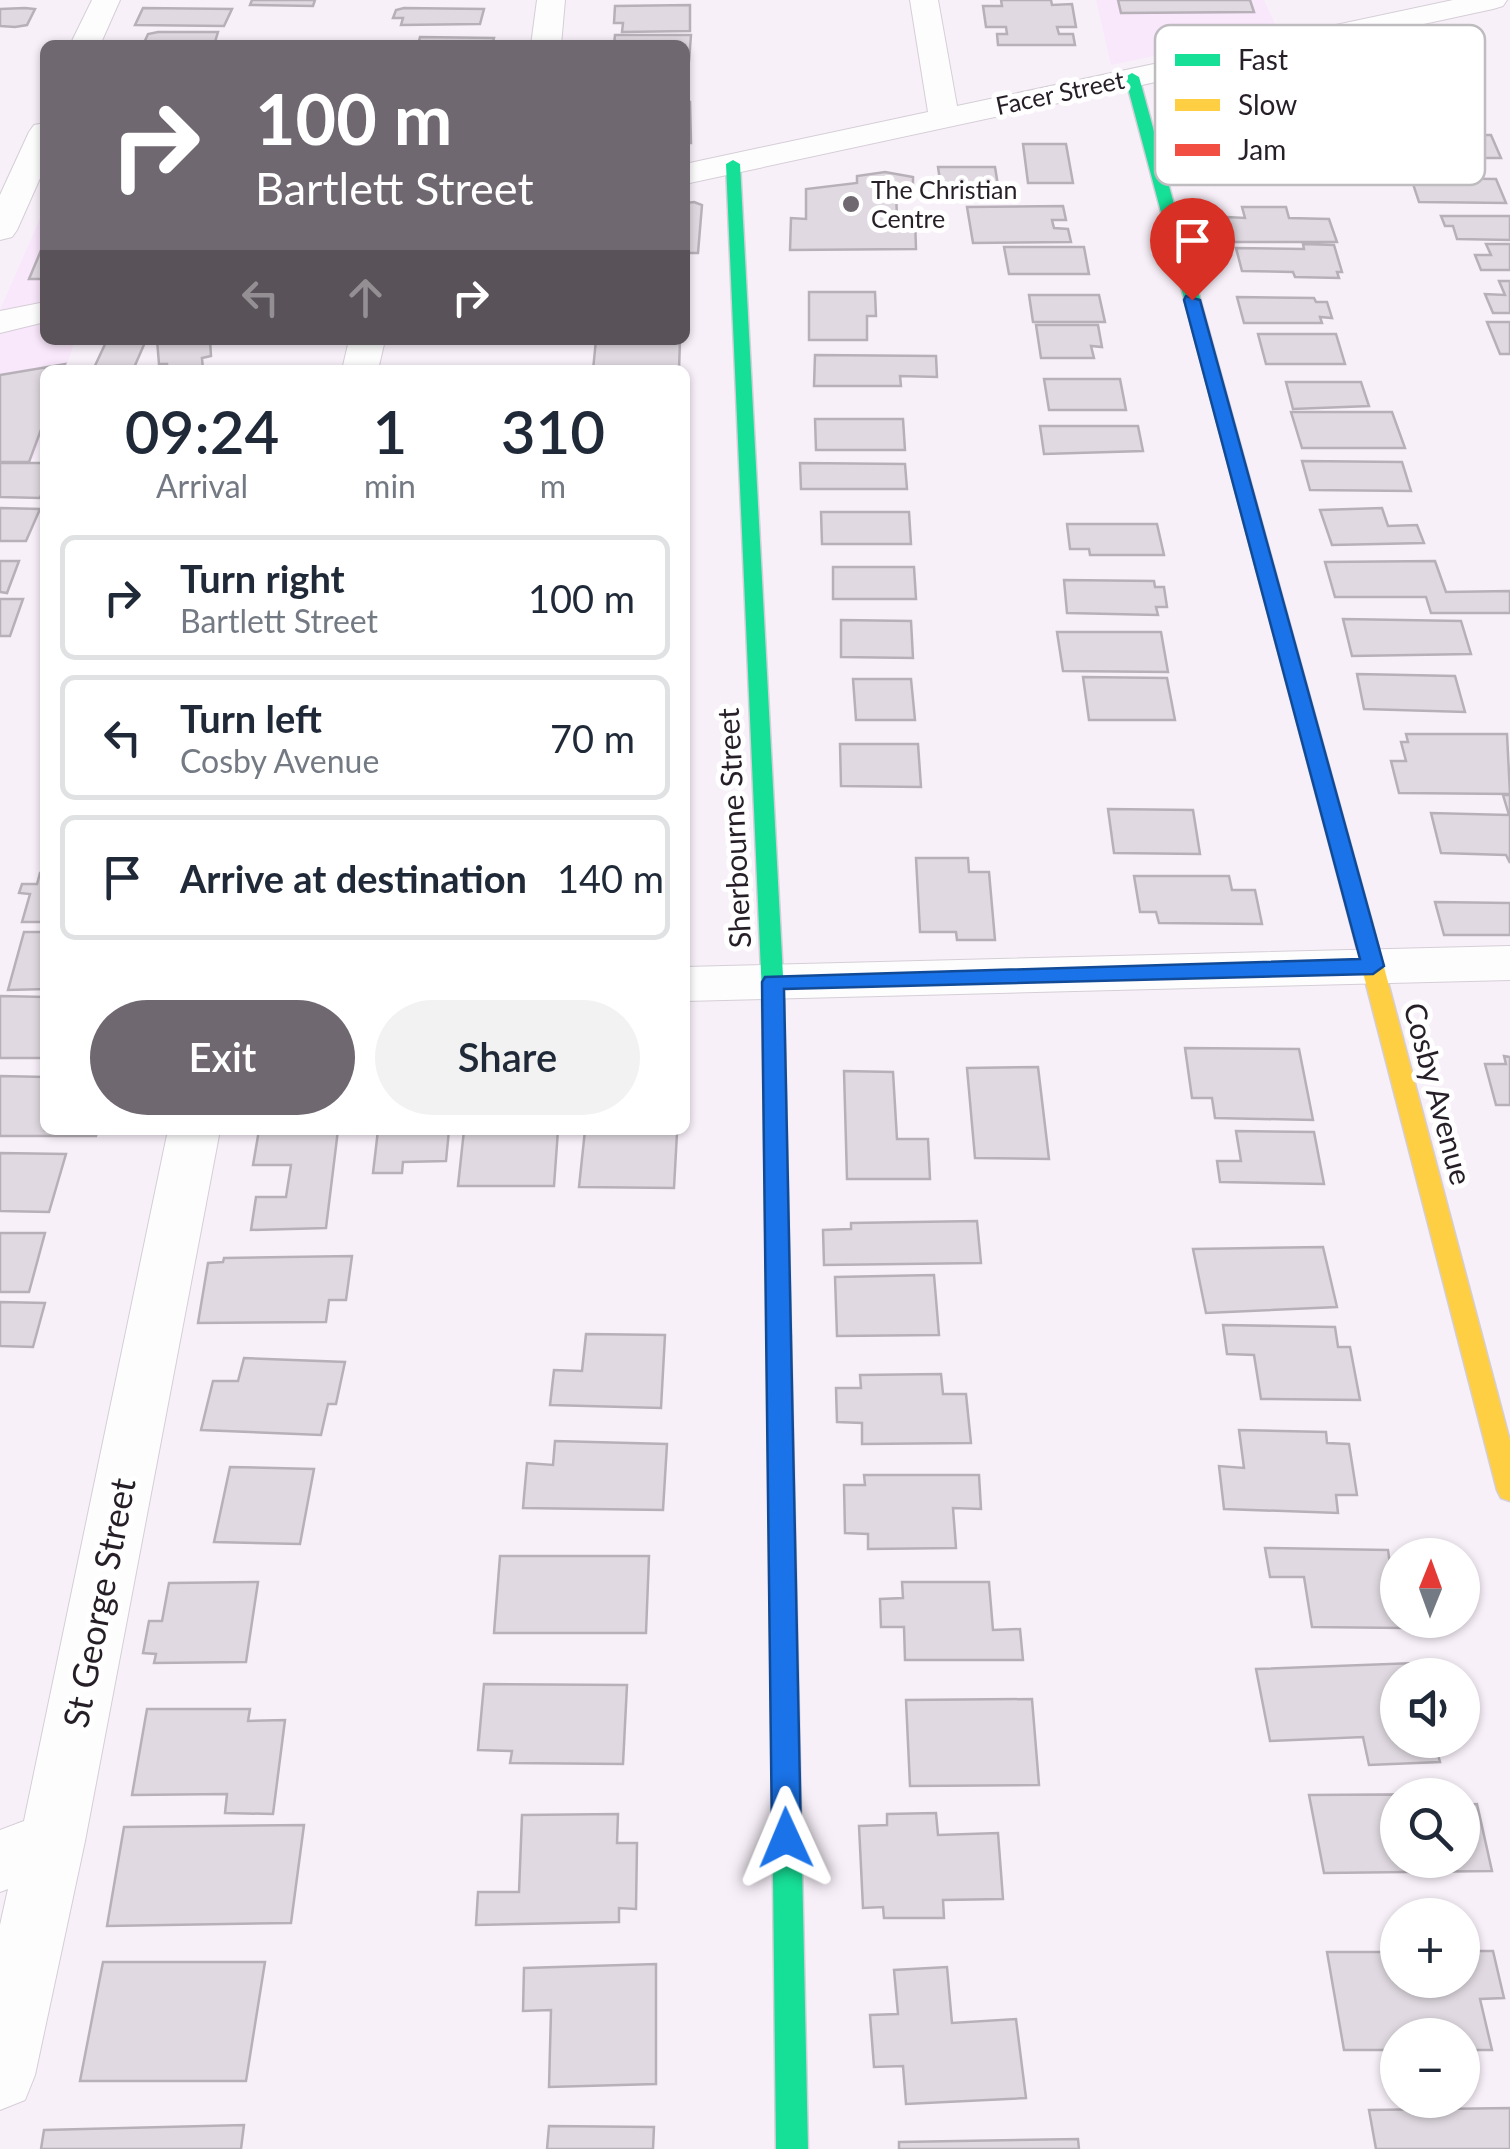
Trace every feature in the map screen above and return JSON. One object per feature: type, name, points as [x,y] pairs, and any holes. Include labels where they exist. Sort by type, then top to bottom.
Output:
[{"type":"street","points":[[87,40],[106,0]]},
{"type":"street","points":[[547,40],[551,0]]},
{"type":"street","points":[[924,0],[944,118]]},
{"type":"street","points":[[1494,0],[1510,25]]},
{"type":"street","name":"Facer Street","points":[[1318,25],[1494,0]]},
{"type":"street","name":"Facer Street","points":[[690,173],[1155,71]]},
{"type":"street","name":"Cosby Avenue","points":[[1132,78],[1155,163]]},
{"type":"street","points":[[0,230],[40,143]]},
{"type":"street","name":"Sherbourne Street","points":[[733,164],[773,982],[792,2149]]},
{"type":"street","name":"Cosby Avenue","points":[[1161,185],[1373,966],[1510,1490]]},
{"type":"street","points":[[0,322],[40,313]]},
{"type":"street","points":[[690,984],[1510,963]]},
{"type":"street","name":"St George Street","points":[[0,2075],[26,1851],[193,1135]]},
{"type":"shaded area","points":[[1096,0],[1264,0],[1276,25],[1155,25],[1155,56],[1111,65]]},
{"type":"shaded area","points":[[40,218],[40,345],[73,345],[67,365],[40,365],[40,442],[34,459],[0,461],[0,310]]},
{"type":"building","points":[[252,0],[315,0],[313,6],[250,5]]},
{"type":"building","points":[[1001,0],[1072,4],[1076,27],[1057,27],[1059,34],[1073,34],[1075,45],[998,45],[997,34],[1007,34],[1006,27],[986,27],[983,6],[1002,6]]},
{"type":"building","points":[[1118,0],[1250,0],[1254,12],[1121,13]]},
{"type":"building","points":[[690,5],[690,31],[622,32],[623,23],[614,23],[615,6]]},
{"type":"building","points":[[143,8],[232,9],[224,26],[135,25]]},
{"type":"building","points":[[0,9],[35,9],[27,25],[15,27],[0,26]]},
{"type":"building","points":[[484,9],[480,24],[401,25],[403,18],[393,18],[396,10]]},
{"type":"building","points":[[218,32],[216,40],[145,40],[148,34]]},
{"type":"building","points":[[615,35],[691,35],[690,48],[690,40],[614,40]]},
{"type":"building","points":[[420,37],[493,40],[419,40]]},
{"type":"building","points":[[1485,135],[1491,135],[1501,158],[1485,158]]},
{"type":"building","points":[[1023,144],[1066,144],[1073,183],[1028,183]]},
{"type":"building","points":[[938,167],[995,167],[1000,198],[958,198],[956,187],[941,187]]},
{"type":"building","name":"The Christian Centre","points":[[885,172],[913,177],[913,190],[896,190],[897,218],[915,218],[916,249],[790,250],[791,218],[806,219],[806,189],[857,183],[857,176]]},
{"type":"building","points":[[1485,179],[1496,179],[1506,203],[1419,202],[1413,185],[1485,185]]},
{"type":"building","points":[[690,202],[702,205],[698,253],[690,253]]},
{"type":"building","points":[[1063,206],[1066,220],[1052,220],[1054,228],[1068,229],[1071,242],[973,243],[967,207]]},
{"type":"building","points":[[1242,207],[1286,207],[1289,218],[1329,219],[1337,242],[1233,242],[1231,234],[1217,234],[1214,224],[1229,224],[1228,217],[1245,218]]},
{"type":"building","points":[[1441,216],[1510,216],[1510,240],[1457,239],[1453,226],[1445,226]]},
{"type":"building","points":[[1303,244],[1334,245],[1342,272],[1337,272],[1339,278],[1242,271],[1236,248],[1304,249]]},
{"type":"building","points":[[1486,244],[1510,244],[1510,270],[1481,270],[1475,255],[1491,255]]},
{"type":"building","points":[[1004,247],[1084,247],[1089,274],[1009,274]]},
{"type":"building","points":[[40,253],[40,279],[29,279]]},
{"type":"building","points":[[1499,281],[1510,281],[1510,313],[1493,313],[1485,294],[1505,295]]},
{"type":"building","points":[[809,292],[875,292],[876,316],[867,316],[867,340],[809,340]]},
{"type":"building","points":[[1029,295],[1099,295],[1105,322],[1033,322]]},
{"type":"building","points":[[1237,297],[1314,298],[1316,302],[1327,302],[1332,318],[1320,317],[1322,323],[1244,323]]},
{"type":"building","points":[[1487,322],[1510,322],[1510,354],[1500,354]]},
{"type":"building","points":[[1036,325],[1098,325],[1102,347],[1091,346],[1094,358],[1041,358]]},
{"type":"building","points":[[1258,334],[1336,334],[1345,364],[1266,364]]},
{"type":"building","points":[[105,345],[144,345],[135,365],[95,365]]},
{"type":"building","points":[[157,345],[210,345],[211,356],[202,358],[203,365],[159,364]]},
{"type":"building","points":[[596,345],[680,345],[679,365],[594,365]]},
{"type":"building","points":[[815,355],[936,356],[937,377],[900,376],[901,386],[814,386]]},
{"type":"building","points":[[40,368],[40,432],[29,462],[0,462],[0,375]]},
{"type":"building","points":[[1044,379],[1120,379],[1126,410],[1049,410]]},
{"type":"building","points":[[1286,382],[1361,382],[1369,406],[1293,409]]},
{"type":"building","points":[[1291,412],[1392,412],[1405,448],[1302,448]]},
{"type":"building","points":[[815,419],[903,419],[905,450],[816,450]]},
{"type":"building","points":[[1040,426],[1138,426],[1143,451],[1044,454]]},
{"type":"building","points":[[1302,461],[1402,462],[1411,491],[1310,490]]},
{"type":"building","points":[[0,463],[40,463],[40,498],[0,497]]},
{"type":"building","points":[[800,463],[905,464],[907,489],[801,489]]},
{"type":"building","points":[[0,508],[40,509],[26,541],[0,541]]},
{"type":"building","points":[[1382,508],[1388,526],[1417,525],[1424,543],[1332,545],[1320,510]]},
{"type":"building","points":[[821,512],[909,512],[911,544],[822,544]]},
{"type":"building","points":[[1067,524],[1157,524],[1164,555],[1090,555],[1089,549],[1070,549]]},
{"type":"building","points":[[0,561],[19,561],[7,593],[0,592]]},
{"type":"building","points":[[1435,561],[1446,592],[1510,591],[1510,613],[1431,613],[1426,597],[1335,597],[1325,562]]},
{"type":"building","points":[[833,567],[914,567],[916,599],[833,599]]},
{"type":"building","points":[[1064,580],[1154,581],[1155,587],[1164,587],[1167,607],[1156,607],[1158,615],[1067,613]]},
{"type":"building","points":[[0,599],[23,599],[10,636],[0,636]]},
{"type":"building","points":[[1343,619],[1461,621],[1471,654],[1352,656]]},
{"type":"building","points":[[841,620],[911,621],[913,658],[841,657]]},
{"type":"building","points":[[1057,632],[1161,632],[1168,672],[1063,671]]},
{"type":"building","points":[[1357,674],[1455,676],[1465,712],[1364,709]]},
{"type":"building","points":[[1083,677],[1167,678],[1175,720],[1089,720]]},
{"type":"building","points":[[853,679],[911,679],[915,720],[856,720]]},
{"type":"building","points":[[1406,734],[1507,734],[1510,794],[1399,793],[1391,761],[1406,761],[1401,742],[1408,742]]},
{"type":"building","points":[[840,744],[918,744],[921,787],[841,786]]},
{"type":"building","points":[[1503,795],[1510,795],[1510,863],[1506,855],[1441,853],[1431,813],[1509,815]]},
{"type":"building","points":[[1108,809],[1193,810],[1200,854],[1114,853]]},
{"type":"building","points":[[916,858],[968,858],[969,872],[989,872],[995,940],[957,940],[956,932],[920,932]]},
{"type":"building","points":[[40,873],[40,922],[22,922],[30,894],[19,893],[22,884],[37,884]]},
{"type":"building","points":[[1134,876],[1229,876],[1232,890],[1255,890],[1262,924],[1159,923],[1156,912],[1140,912]]},
{"type":"building","points":[[1435,902],[1510,903],[1510,935],[1444,935]]},
{"type":"building","points":[[24,932],[40,932],[40,989],[8,990]]},
{"type":"building","points":[[0,996],[40,997],[40,1058],[0,1058]]},
{"type":"building","points":[[1185,1048],[1299,1049],[1313,1120],[1215,1118],[1212,1098],[1192,1098]]},
{"type":"building","points":[[1504,1056],[1510,1057],[1510,1105],[1496,1105],[1485,1064],[1506,1064]]},
{"type":"building","points":[[1038,1067],[1049,1159],[975,1158],[967,1068]]},
{"type":"building","points":[[844,1071],[893,1072],[897,1139],[928,1139],[930,1179],[847,1179]]},
{"type":"building","points":[[0,1076],[40,1077],[40,1135],[96,1135],[96,1136],[0,1136]]},
{"type":"building","points":[[1236,1131],[1314,1132],[1324,1184],[1220,1182],[1217,1161],[1241,1161]]},
{"type":"building","points":[[258,1135],[337,1135],[326,1228],[251,1230],[256,1197],[286,1197],[291,1165],[253,1165]]},
{"type":"building","points":[[377,1135],[449,1135],[446,1161],[403,1162],[402,1173],[373,1173]]},
{"type":"building","points":[[463,1135],[558,1135],[554,1186],[458,1186]]},
{"type":"building","points":[[584,1135],[677,1135],[674,1188],[579,1187]]},
{"type":"building","points":[[0,1153],[66,1154],[49,1212],[0,1211]]},
{"type":"building","points":[[977,1221],[981,1263],[824,1265],[823,1230],[851,1229],[851,1223]]},
{"type":"building","points":[[0,1233],[45,1233],[29,1292],[0,1292]]},
{"type":"building","points":[[1323,1247],[1337,1307],[1206,1313],[1193,1249]]},
{"type":"building","points":[[352,1256],[346,1300],[329,1300],[326,1322],[198,1323],[208,1263],[223,1262],[224,1258]]},
{"type":"building","points":[[934,1275],[939,1335],[837,1336],[835,1277]]},
{"type":"building","points":[[0,1302],[45,1303],[33,1347],[0,1346]]},
{"type":"building","points":[[1223,1325],[1335,1327],[1338,1347],[1350,1347],[1360,1400],[1261,1399],[1254,1355],[1227,1354]]},
{"type":"building","points":[[586,1334],[665,1335],[661,1408],[550,1405],[554,1370],[582,1371]]},
{"type":"building","points":[[244,1358],[345,1362],[336,1404],[328,1404],[321,1435],[201,1430],[213,1381],[238,1381]]},
{"type":"building","points":[[941,1374],[943,1394],[966,1394],[971,1443],[862,1444],[862,1423],[837,1422],[836,1388],[861,1388],[860,1375]]},
{"type":"building","points":[[1239,1430],[1326,1432],[1327,1443],[1349,1444],[1357,1495],[1336,1495],[1338,1513],[1224,1509],[1219,1466],[1244,1468]]},
{"type":"building","points":[[555,1441],[667,1444],[663,1510],[523,1508],[527,1463],[553,1465]]},
{"type":"building","points":[[230,1467],[314,1469],[300,1544],[214,1542]]},
{"type":"building","points":[[864,1475],[979,1475],[981,1509],[953,1508],[956,1548],[868,1549],[868,1534],[845,1533],[844,1485],[865,1485]]},
{"type":"building","points":[[1265,1548],[1380,1550],[1380,1628],[1312,1627],[1304,1577],[1270,1577]]},
{"type":"building","points":[[500,1556],[649,1556],[646,1633],[494,1633]]},
{"type":"building","points":[[258,1582],[246,1662],[154,1663],[156,1654],[143,1653],[149,1621],[162,1621],[169,1583]]},
{"type":"building","points":[[902,1582],[989,1582],[993,1630],[1020,1629],[1023,1660],[905,1660],[904,1627],[881,1627],[880,1599],[903,1598]]},
{"type":"building","points":[[1380,1664],[1380,1758],[1439,1758],[1440,1762],[1369,1765],[1363,1737],[1270,1741],[1256,1669]]},
{"type":"building","points":[[484,1684],[627,1685],[623,1764],[510,1763],[512,1751],[478,1750]]},
{"type":"building","points":[[1032,1699],[1039,1785],[910,1786],[906,1700]]},
{"type":"building","points":[[147,1709],[250,1709],[248,1721],[285,1720],[273,1814],[225,1813],[227,1794],[132,1795]]},
{"type":"building","points":[[1309,1795],[1380,1795],[1380,1872],[1324,1873]]},
{"type":"building","points":[[936,1813],[938,1835],[998,1833],[1003,1899],[943,1900],[944,1918],[884,1918],[883,1907],[863,1908],[859,1826],[887,1825],[887,1814]]},
{"type":"building","points":[[618,1814],[617,1843],[637,1843],[636,1909],[619,1908],[619,1922],[476,1925],[478,1892],[519,1892],[522,1815]]},
{"type":"building","points":[[1480,1817],[1492,1871],[1480,1871]]},
{"type":"building","points":[[304,1825],[291,1923],[107,1926],[124,1827]]},
{"type":"building","points":[[1480,1951],[1493,1951],[1504,1998],[1480,1999],[1492,2050],[1480,2050],[1480,2018],[1380,2018],[1380,2050],[1344,2050],[1327,1952],[1380,1952],[1380,1998],[1480,1998]]},
{"type":"building","points":[[103,1962],[265,1962],[246,2081],[80,2081]]},
{"type":"building","points":[[656,1964],[656,2084],[549,2087],[551,2010],[523,2011],[524,1968]]},
{"type":"building","points":[[947,1967],[952,2023],[1016,2019],[1026,2098],[906,2104],[903,2066],[874,2067],[870,2015],[898,2014],[894,1970]]},
{"type":"building","points":[[1480,2108],[1510,2108],[1510,2149],[1376,2149],[1369,2110],[1380,2110],[1380,2118],[1480,2118]]},
{"type":"building","points":[[244,2125],[241,2149],[41,2149],[44,2130]]},
{"type":"building","points":[[549,2126],[654,2127],[653,2149],[547,2149]]},
{"type":"building","points":[[1078,2139],[1079,2149],[899,2149],[899,2142]]},
{"type":"traffic: fast","points":[[1132,77],[1155,162]]},
{"type":"traffic: fast","points":[[733,164],[773,995]]},
{"type":"traffic: fast","points":[[1161,185],[1361,922]]},
{"type":"traffic: fast","points":[[779,1336],[792,2149]]},
{"type":"traffic: slow","points":[[1361,922],[1510,1490]]},
{"type":"traffic: jam","points":[[773,995],[779,1336]]},
{"type":"place","name":"The Christian Centre","points":[[851,204]]},
{"type":"route","points":[[786,1838],[773,982],[1373,966],[1192,300]]}]
